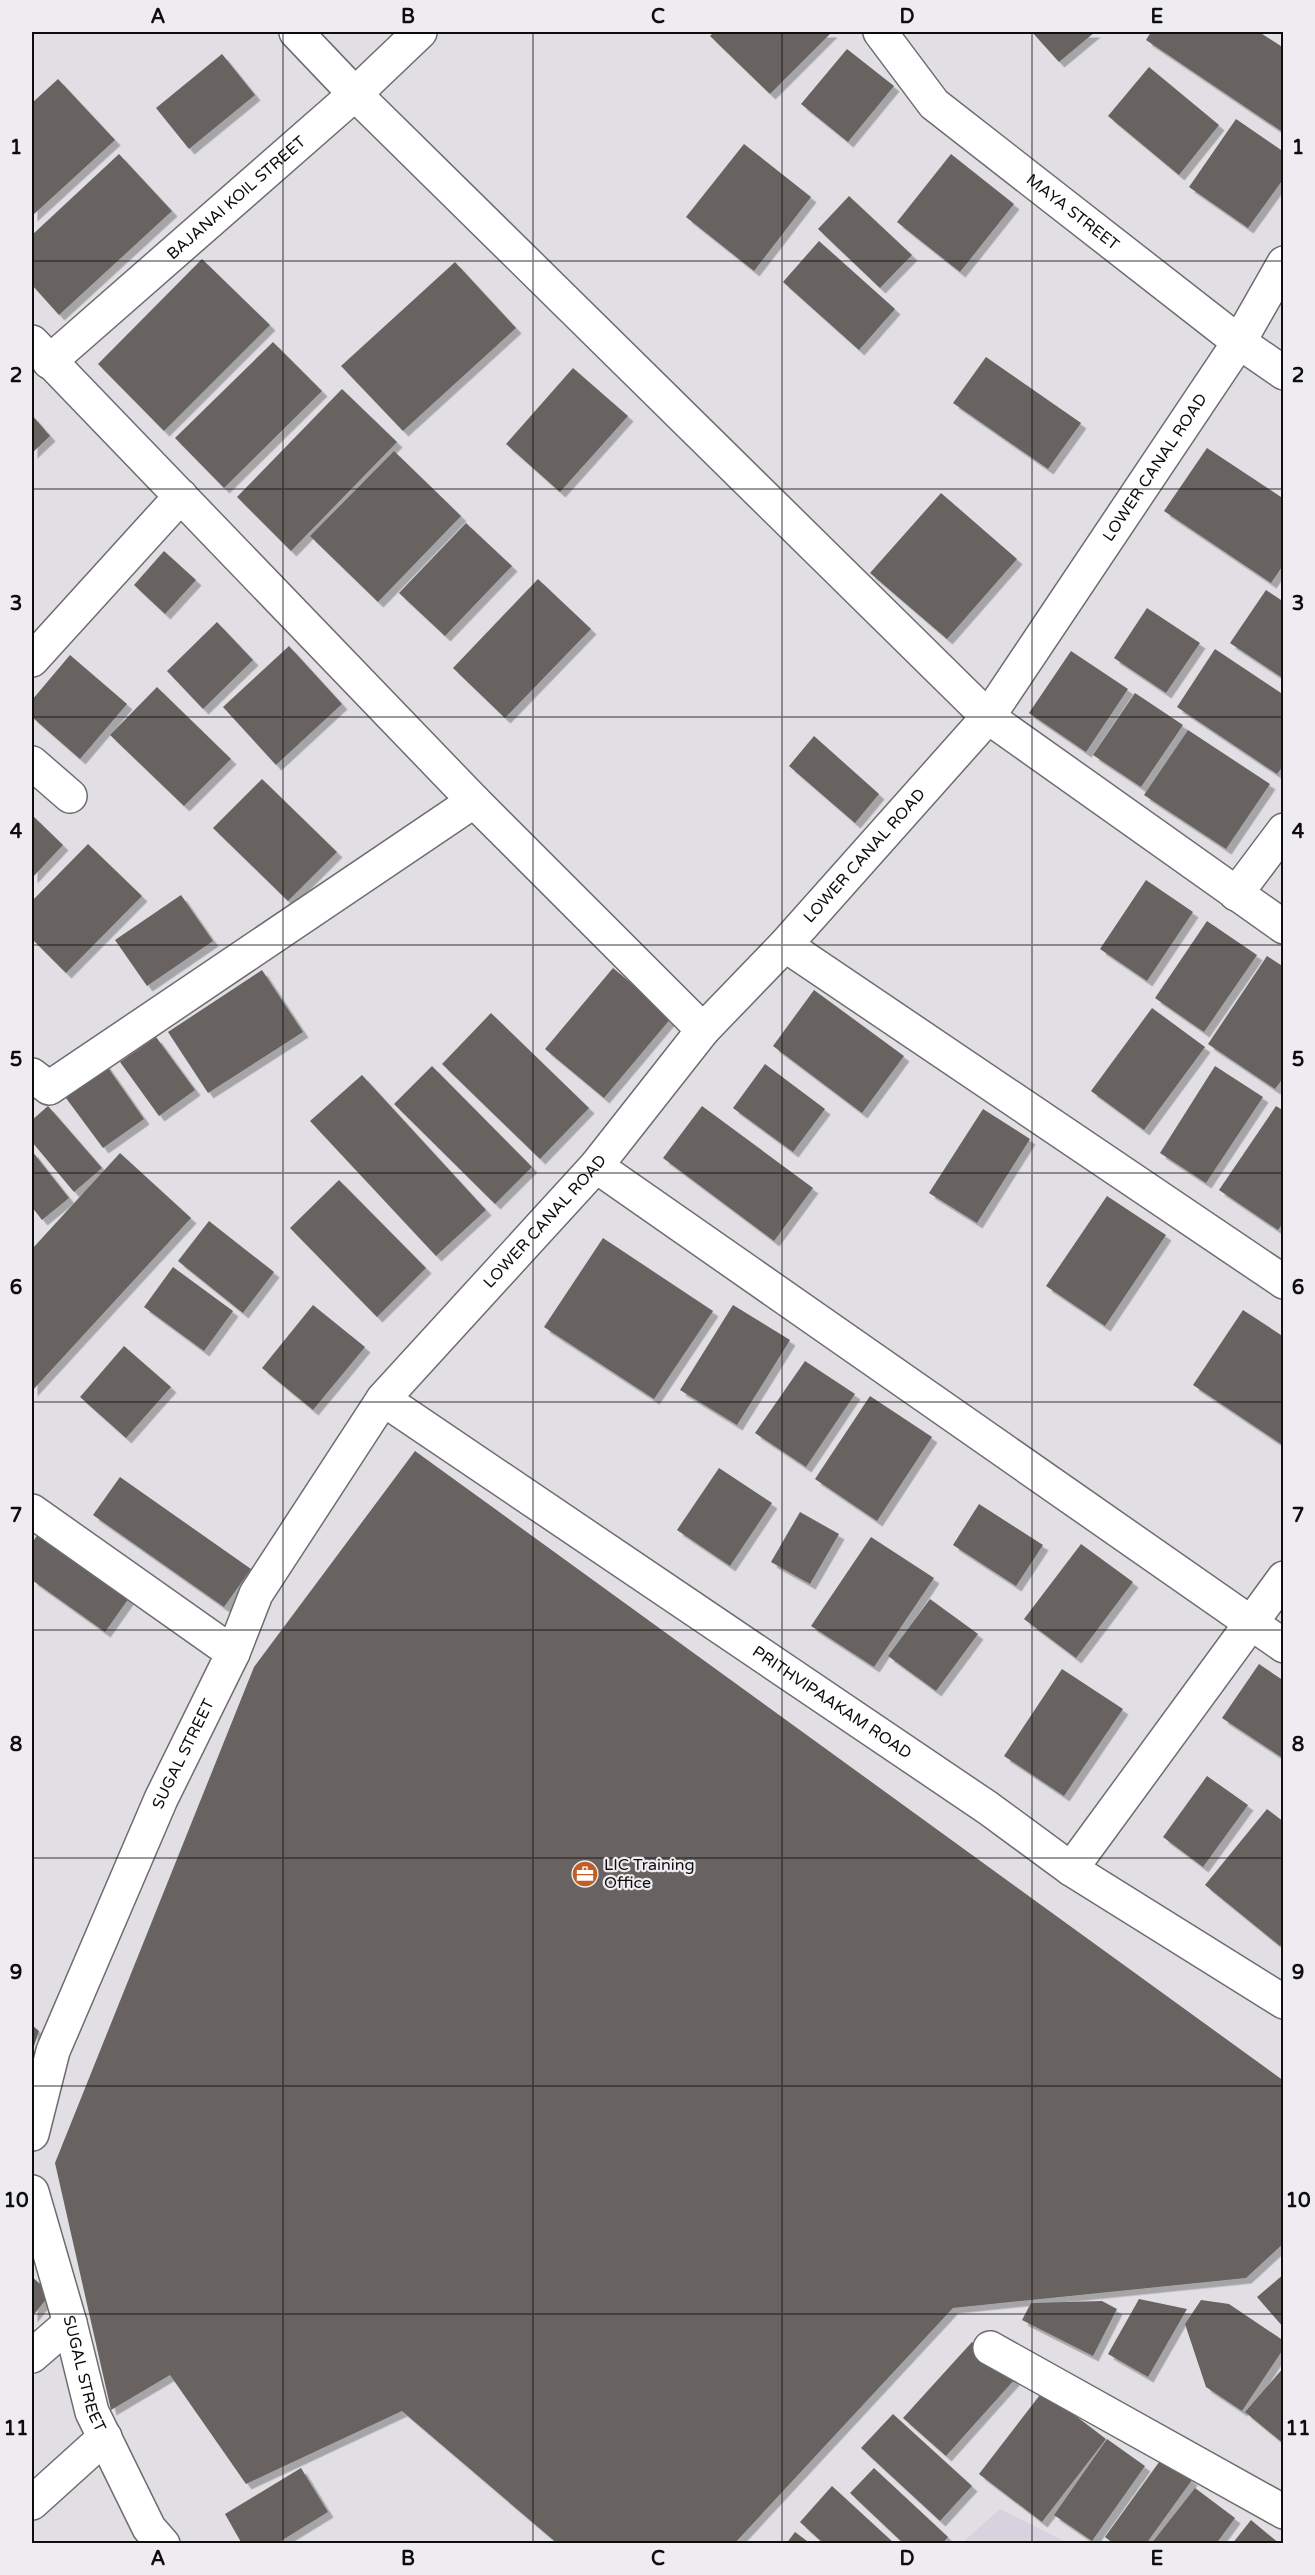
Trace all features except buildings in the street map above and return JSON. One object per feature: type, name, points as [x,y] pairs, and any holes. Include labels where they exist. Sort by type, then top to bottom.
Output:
[{"type":"street","points":[[296,32],[355,94],[987,717],[1284,927]]},
{"type":"street","name":"BAJANAI KOIL STREET","points":[[40,352],[355,94],[420,32]]},
{"type":"street","name":"MAYA STREET","points":[[880,32],[934,104],[1239,342],[1284,373]]},
{"type":"street","name":"LOWER CANAL ROAD","points":[[383,1399],[596,1166],[703,1030],[785,945],[987,717],[1239,342],[1284,263]]},
{"type":"street","points":[[40,352],[474,801],[703,1030]]},
{"type":"street","points":[[32,660],[181,496]]},
{"type":"street","points":[[32,763],[70,796]]},
{"type":"street","points":[[32,1075],[49,1088],[474,801]]},
{"type":"street","points":[[1236,894],[1284,830]]},
{"type":"street","points":[[785,945],[1284,1282]]},
{"type":"street","points":[[596,1166],[1284,1646]]},
{"type":"street","name":"SUGAL STREET","points":[[32,2134],[53,2051],[161,1799],[233,1653],[256,1593],[383,1399]]},
{"type":"street","name":"PRITHVIPAAKAM ROAD","points":[[383,1399],[988,1808],[1071,1869],[1284,2002]]},
{"type":"street","points":[[32,1511],[233,1653]]},
{"type":"street","points":[[1071,1869],[1284,1578]]},
{"type":"street","name":"SUGAL STREET","points":[[32,2192],[70,2323],[92,2412],[150,2528],[163,2544]]},
{"type":"street","points":[[32,2356],[70,2323]]},
{"type":"street","points":[[990,2348],[1284,2512]]},
{"type":"street","points":[[32,2504],[105,2437]]},
{"type":"shaded area","points":[[1000,2509],[1068,2543],[962,2543]]},
{"type":"place","name":"LIC Training Office","points":[[585,1874]]}]
